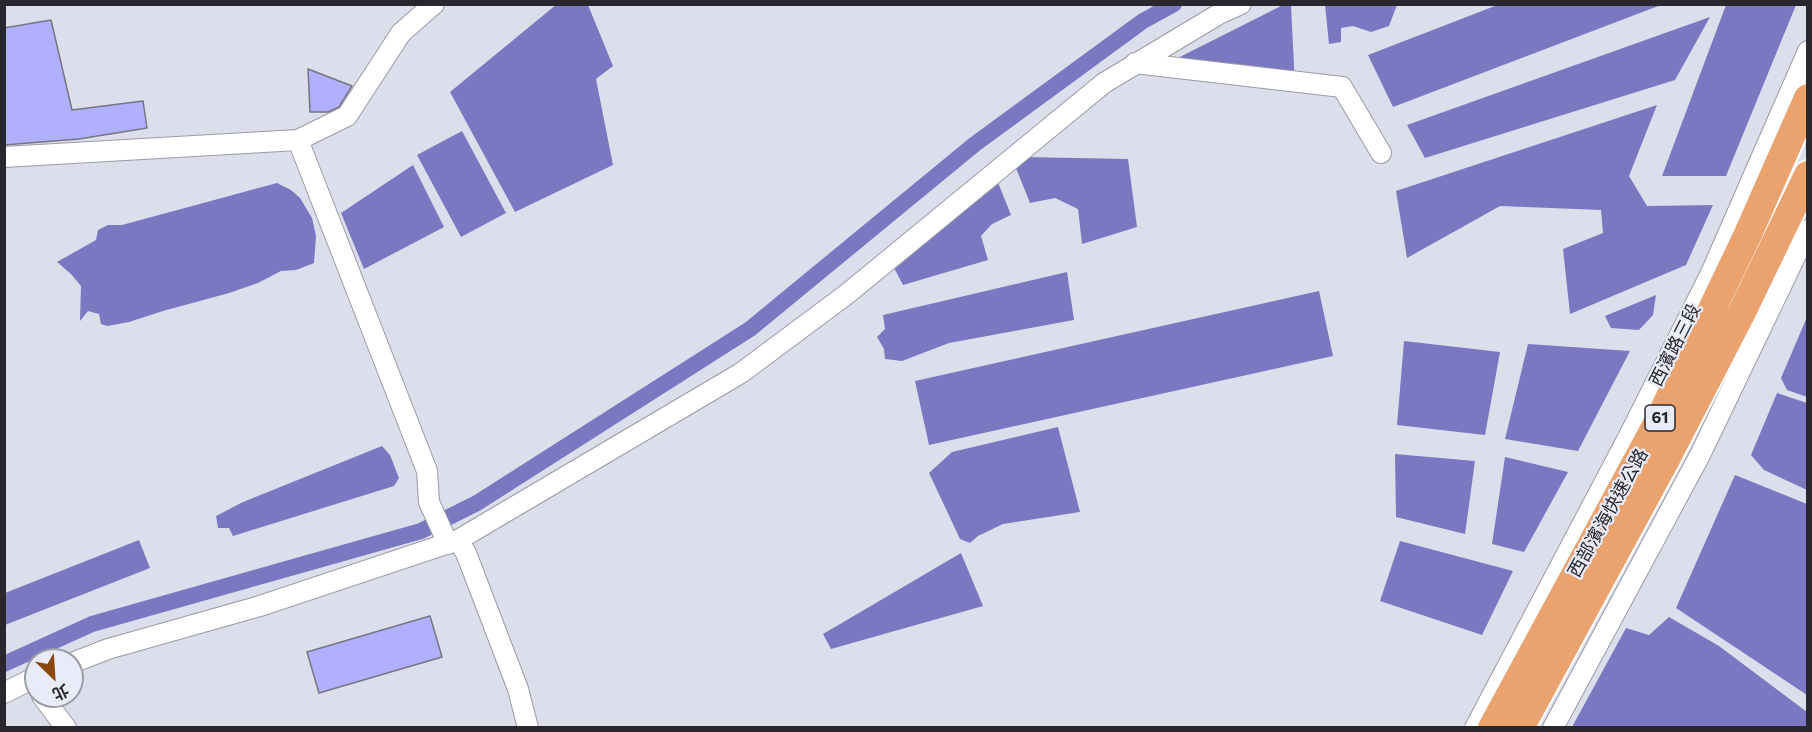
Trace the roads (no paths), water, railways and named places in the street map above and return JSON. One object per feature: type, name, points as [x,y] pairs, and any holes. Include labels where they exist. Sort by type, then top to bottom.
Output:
[{"type":"highway","name":"西部濱海快速公路","points":[[1492,728],[1657,424],[1748,234],[1808,98]]},
{"type":"highway","name":"西部濱海快速公路","points":[[1520,728],[1677,437],[1743,310],[1808,175]]},
{"type":"street","points":[[4,157],[298,140],[347,116],[401,33],[434,4]]},
{"type":"street","points":[[84,658],[108,649],[260,606],[453,542],[741,373],[848,294],[1104,83],[1219,14],[1241,4]]},
{"type":"street","name":"西濱路三段","points":[[1475,728],[1630,434],[1711,273],[1808,51]]},
{"type":"street","points":[[1135,63],[1342,87],[1381,153]]},
{"type":"street","points":[[298,140],[427,471],[429,502],[453,542],[466,553],[518,689],[528,728]]},
{"type":"street","points":[[1553,728],[1700,455],[1808,230]]},
{"type":"street","points":[[4,693],[24,686]]},
{"type":"street","points":[[51,708],[66,728]]},
{"type":"waterway","points":[[4,664],[92,624],[421,531],[477,503],[750,329],[975,144],[1143,21],[1174,4]]}]
